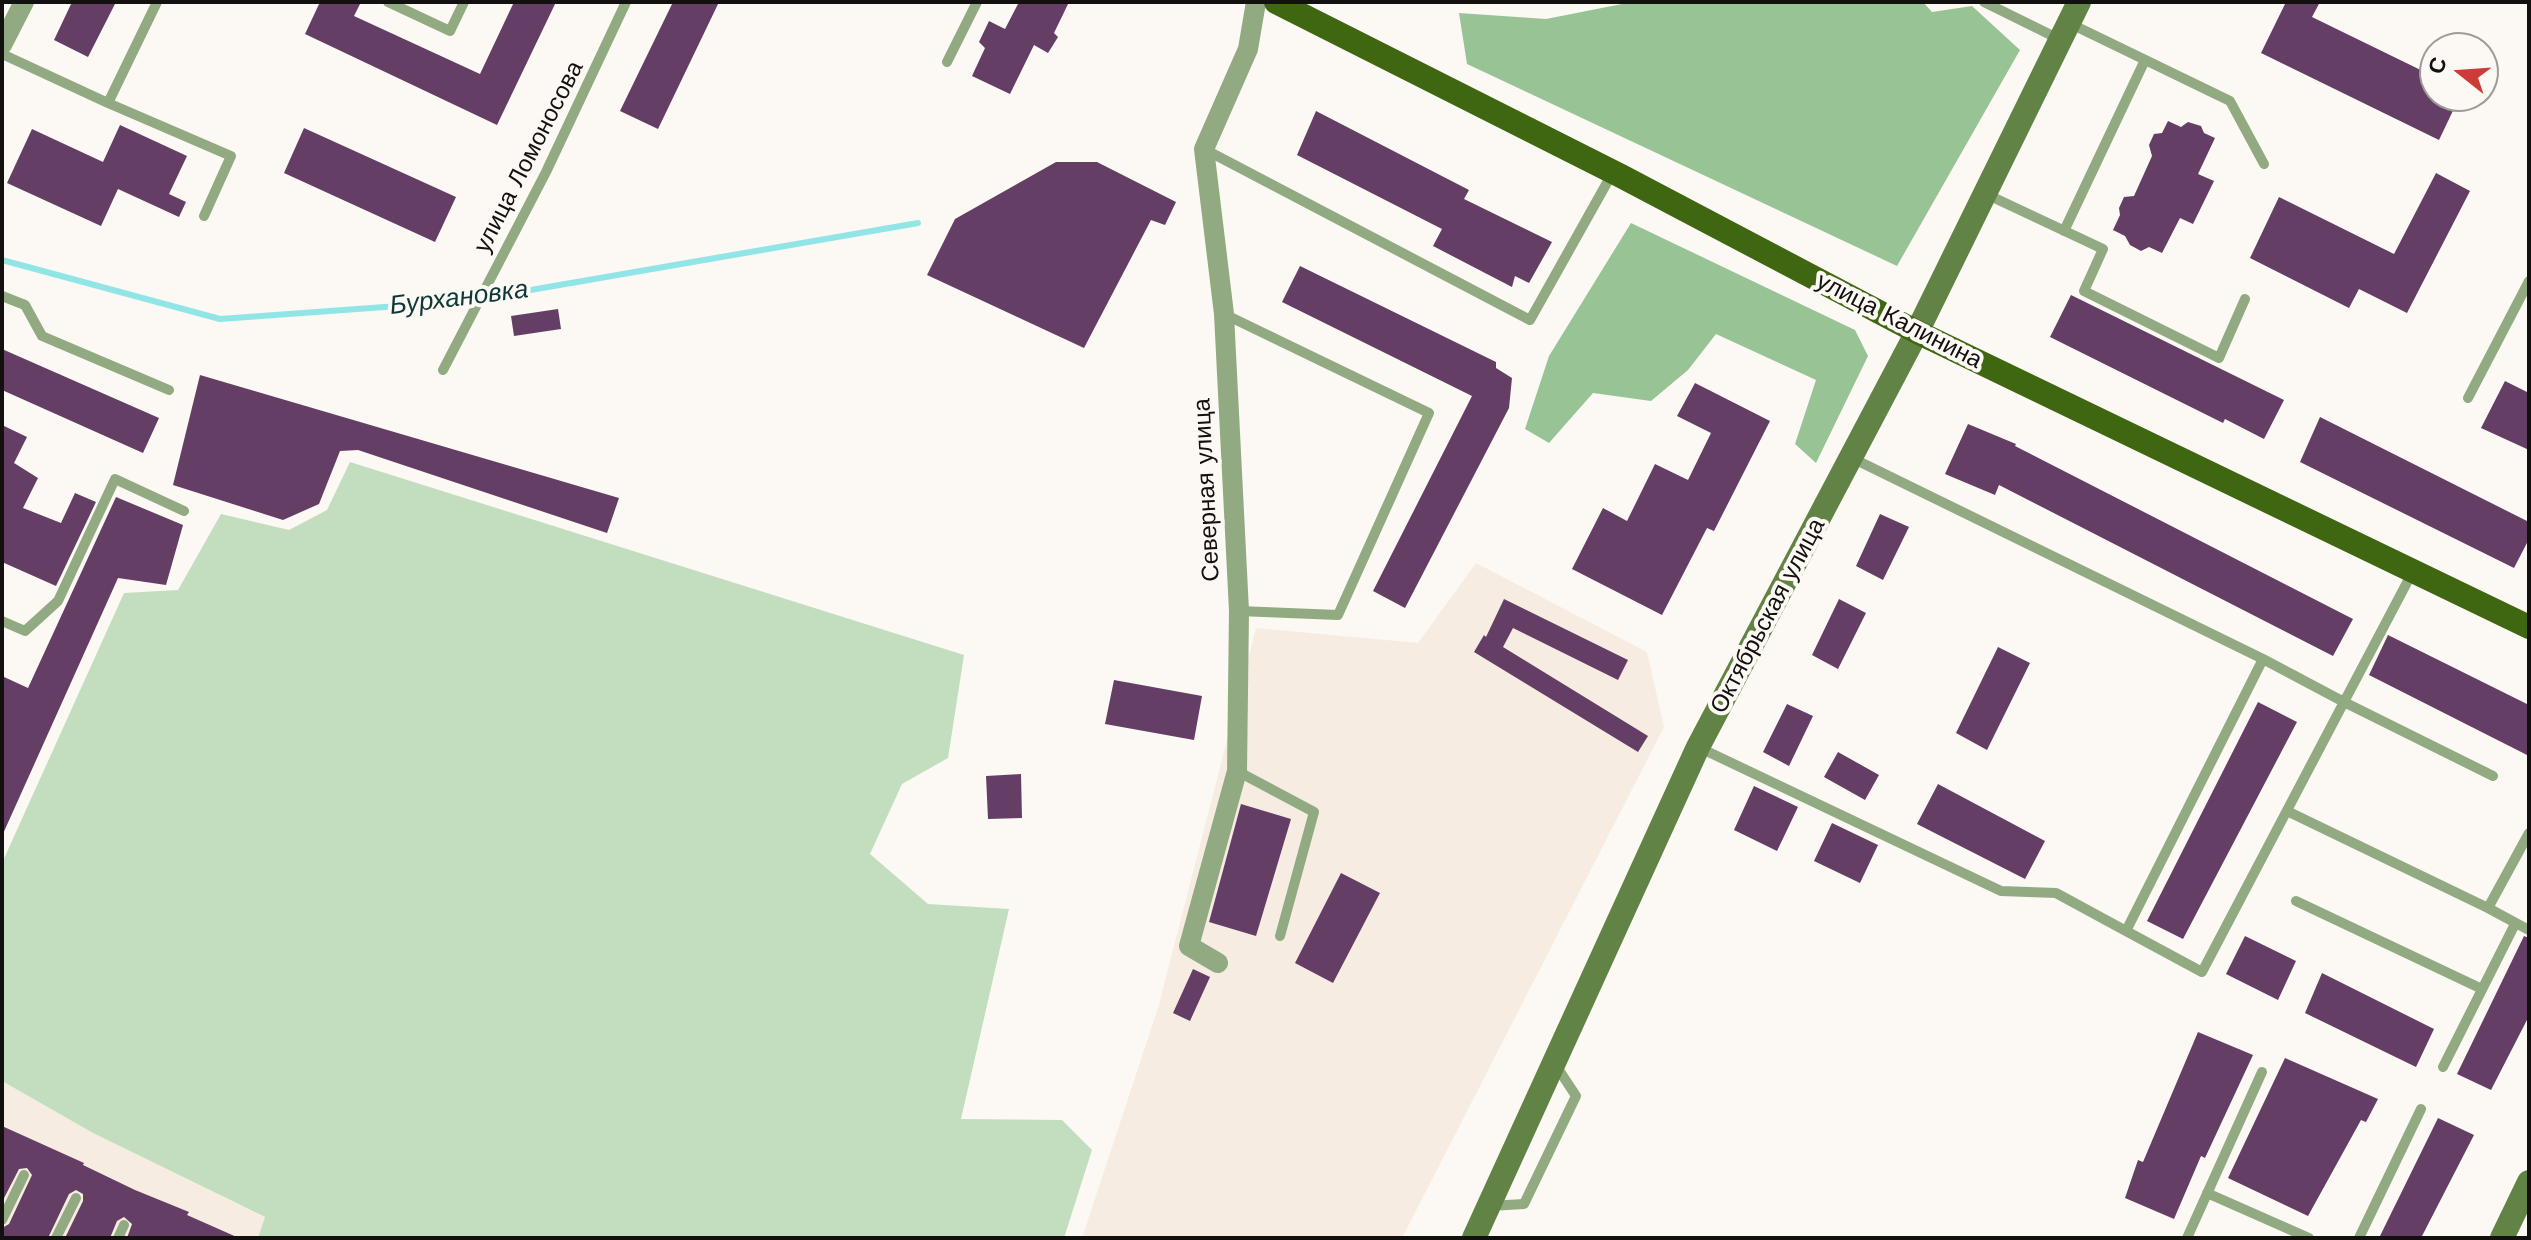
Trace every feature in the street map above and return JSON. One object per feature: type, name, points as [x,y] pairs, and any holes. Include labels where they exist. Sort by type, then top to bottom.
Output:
[{"type":"main road","name":"улица Калинина","points":[[1276,2],[1613,172],[1917,332],[2529,627]]},
{"type":"main road","name":"Октябрьская улица","points":[[1474,1238],[1698,747],[1917,332],[2070,22]]},
{"type":"main road","points":[[2502,1238],[2529,1182]]},
{"type":"street","points":[[2,45],[24,2]]},
{"type":"street","points":[[1204,149],[1248,49],[1256,2]]},
{"type":"street","name":"Северная улица","points":[[1204,149],[1224,314],[1239,611],[1237,771],[1189,946],[1218,963]]},
{"type":"lane","points":[[108,103],[157,2]]},
{"type":"lane","points":[[388,2],[450,31],[464,2]]},
{"type":"lane","name":"улица Ломоносова","points":[[443,370],[546,172],[626,2]]},
{"type":"lane","points":[[947,62],[977,2]]},
{"type":"lane","points":[[1984,2],[2070,22],[2230,101],[2264,164]]},
{"type":"lane","points":[[2,54],[231,156],[204,216]]},
{"type":"lane","points":[[2064,231],[2145,60]]},
{"type":"lane","points":[[1204,149],[1530,320],[1613,172]]},
{"type":"lane","points":[[1985,193],[2103,249],[2084,291],[2219,358],[2245,299]]},
{"type":"lane","points":[[2468,398],[2529,281]]},
{"type":"lane","points":[[2,296],[25,305],[42,336],[169,390]]},
{"type":"lane","points":[[1224,314],[1429,413],[1338,615],[1239,611]]},
{"type":"lane","points":[[1852,458],[2263,659],[2493,776]]},
{"type":"lane","points":[[2,621],[25,631],[58,601],[115,479],[184,511]]},
{"type":"lane","points":[[1698,747],[2001,891],[2056,893],[2202,972],[2413,571]]},
{"type":"lane","points":[[2126,931],[2263,659]]},
{"type":"lane","points":[[1237,771],[1314,812],[1280,936]]},
{"type":"lane","points":[[2287,811],[2529,930]]},
{"type":"lane","points":[[2488,908],[2529,833]]},
{"type":"lane","points":[[2296,901],[2482,989]]},
{"type":"lane","points":[[2443,1067],[2515,924]]},
{"type":"lane","points":[[1489,1206],[1524,1204],[1576,1096],[1554,1062]]},
{"type":"lane","points":[[2187,1238],[2262,1072]]},
{"type":"lane","points":[[2359,1238],[2421,1109]]},
{"type":"lane","points":[[2,1220],[24,1175]]},
{"type":"lane","points":[[2207,1193],[2309,1238]]},
{"type":"lane","points":[[56,1238],[76,1198]]},
{"type":"lane","points":[[118,1238],[124,1225]]},
{"type":"shaded area","points":[[1476,563],[1647,652],[1664,727],[1402,1238],[1082,1238],[1158,1008],[1256,628],[1418,643]]},
{"type":"shaded area","points":[[2,1081],[93,1133],[266,1218],[259,1238],[2,1238]]},
{"type":"green space","points":[[1632,2],[1923,2],[1932,12],[1972,6],[2020,50],[1897,266],[1467,64],[1459,13],[1546,19]]},
{"type":"green space","points":[[1631,223],[1855,330],[1868,356],[1816,463],[1795,444],[1816,380],[1716,334],[1688,370],[1651,401],[1593,393],[1549,443],[1525,429],[1549,356]]},
{"type":"green space","points":[[350,462],[964,655],[948,758],[902,784],[870,854],[928,904],[1009,909],[961,1119],[1062,1120],[1092,1150],[1064,1238],[258,1238],[265,1217],[93,1133],[2,1081],[2,863],[124,593],[178,590],[221,514],[289,530],[327,510]]},
{"type":"building","points":[[72,2],[116,2],[88,57],[54,40]]},
{"type":"building","points":[[320,2],[361,2],[354,16],[480,74],[514,2],[556,2],[497,125],[305,34]]},
{"type":"building","points":[[673,2],[719,2],[658,129],[620,111]]},
{"type":"building","points":[[1019,2],[1069,2],[1054,33],[1058,37],[1048,53],[1034,45],[1010,94],[972,76],[985,48],[979,42],[989,21],[1005,29]]},
{"type":"building","points":[[2286,2],[2320,2],[2312,17],[2419,69],[2419,112],[2452,112],[2439,140],[2261,53]]},
{"type":"building","points":[[1316,111],[1469,190],[1464,199],[1552,242],[1529,283],[1515,276],[1512,287],[1433,246],[1442,229],[1297,155]]},
{"type":"building","points":[[2168,121],[2181,127],[2188,122],[2201,126],[2204,133],[2215,138],[2198,174],[2214,181],[2193,224],[2180,218],[2162,253],[2149,247],[2141,251],[2113,230],[2124,197],[2134,196],[2152,156],[2149,145],[2154,134],[2162,133]]},
{"type":"building","points":[[120,125],[187,156],[169,194],[186,202],[179,217],[118,189],[101,226],[7,183],[32,129],[103,162]]},
{"type":"building","points":[[304,128],[456,197],[435,242],[284,173]]},
{"type":"building","points":[[1056,162],[1097,162],[1176,202],[1165,225],[1151,220],[1084,348],[927,275],[955,219]]},
{"type":"building","points":[[2436,173],[2470,191],[2407,313],[2359,289],[2349,308],[2250,258],[2279,197],[2394,254]]},
{"type":"building","points":[[1300,266],[1496,362],[1496,368],[1512,378],[1509,408],[1405,608],[1373,591],[1472,396],[1282,302]]},
{"type":"building","points":[[2071,295],[2284,400],[2264,439],[2225,419],[2223,423],[2050,337]]},
{"type":"building","points":[[558,309],[561,329],[514,336],[511,316]]},
{"type":"building","points":[[2,349],[159,418],[143,453],[2,390]]},
{"type":"building","points":[[200,375],[619,498],[607,533],[358,450],[340,451],[319,504],[283,520],[173,485]]},
{"type":"building","points":[[2505,381],[2529,393],[2529,450],[2481,428]]},
{"type":"building","points":[[1695,383],[1770,421],[1714,531],[1707,528],[1662,615],[1572,569],[1603,508],[1627,521],[1655,464],[1688,480],[1711,433],[1677,416]]},
{"type":"building","points":[[2320,417],[2529,522],[2529,539],[2514,568],[2300,462]]},
{"type":"building","points":[[1968,424],[2016,444],[2353,619],[2333,656],[1999,485],[1995,495],[1945,474]]},
{"type":"building","points":[[2,425],[27,437],[14,463],[38,478],[23,508],[61,523],[75,493],[96,502],[56,586],[2,562]]},
{"type":"building","points":[[116,497],[183,525],[166,585],[118,578],[2,836],[2,676],[28,688]]},
{"type":"building","points":[[1880,514],[1909,527],[1883,580],[1856,566]]},
{"type":"building","points":[[1504,599],[1628,660],[1618,680],[1513,628],[1503,647],[1648,736],[1638,752],[1474,652],[1484,635],[1486,637]]},
{"type":"building","points":[[1839,599],[1866,613],[1838,669],[1812,655]]},
{"type":"building","points":[[2388,635],[2529,705],[2529,756],[2369,675]]},
{"type":"building","points":[[1998,647],[2030,663],[1987,750],[1956,733]]},
{"type":"building","points":[[1114,680],[1202,696],[1194,740],[1105,724]]},
{"type":"building","points":[[2258,702],[2297,722],[2183,939],[2147,921]]},
{"type":"building","points":[[1787,704],[1813,716],[1789,766],[1763,752]]},
{"type":"building","points":[[1838,752],[1879,775],[1865,800],[1824,777]]},
{"type":"building","points":[[1021,774],[1022,818],[988,819],[986,776]]},
{"type":"building","points":[[1938,784],[2045,841],[2025,879],[1917,824]]},
{"type":"building","points":[[1754,786],[1798,807],[1777,851],[1734,830]]},
{"type":"building","points":[[1241,804],[1291,819],[1256,936],[1209,922]]},
{"type":"building","points":[[1832,823],[1878,845],[1860,883],[1814,861]]},
{"type":"building","points":[[1341,873],[1380,893],[1333,983],[1295,963]]},
{"type":"building","points":[[2245,936],[2296,961],[2278,1000],[2226,974]]},
{"type":"building","points":[[2524,936],[2529,938],[2529,1016],[2491,1090],[2457,1074]]},
{"type":"building","points":[[1193,969],[1210,977],[1190,1021],[1173,1013]]},
{"type":"building","points":[[2322,973],[2434,1029],[2416,1067],[2305,1013]]},
{"type":"building","points":[[2198,1032],[2253,1055],[2205,1158],[2201,1156],[2174,1219],[2125,1198],[2138,1160],[2143,1162]]},
{"type":"building","points":[[2285,1058],[2378,1099],[2366,1122],[2361,1120],[2308,1216],[2228,1178]]},
{"type":"building","points":[[2438,1118],[2474,1135],[2421,1238],[2379,1238]]},
{"type":"building","points":[[2,1126],[239,1238],[127,1238],[132,1224],[124,1217],[117,1221],[110,1238],[65,1238],[83,1201],[83,1194],[76,1190],[69,1194],[48,1238],[2,1238],[2,1228],[9,1224],[32,1175],[27,1168],[19,1169],[2,1202]]},
{"type":"waterway","name":"Бурхановка","points":[[2,260],[220,319],[467,301],[918,223]]}]
